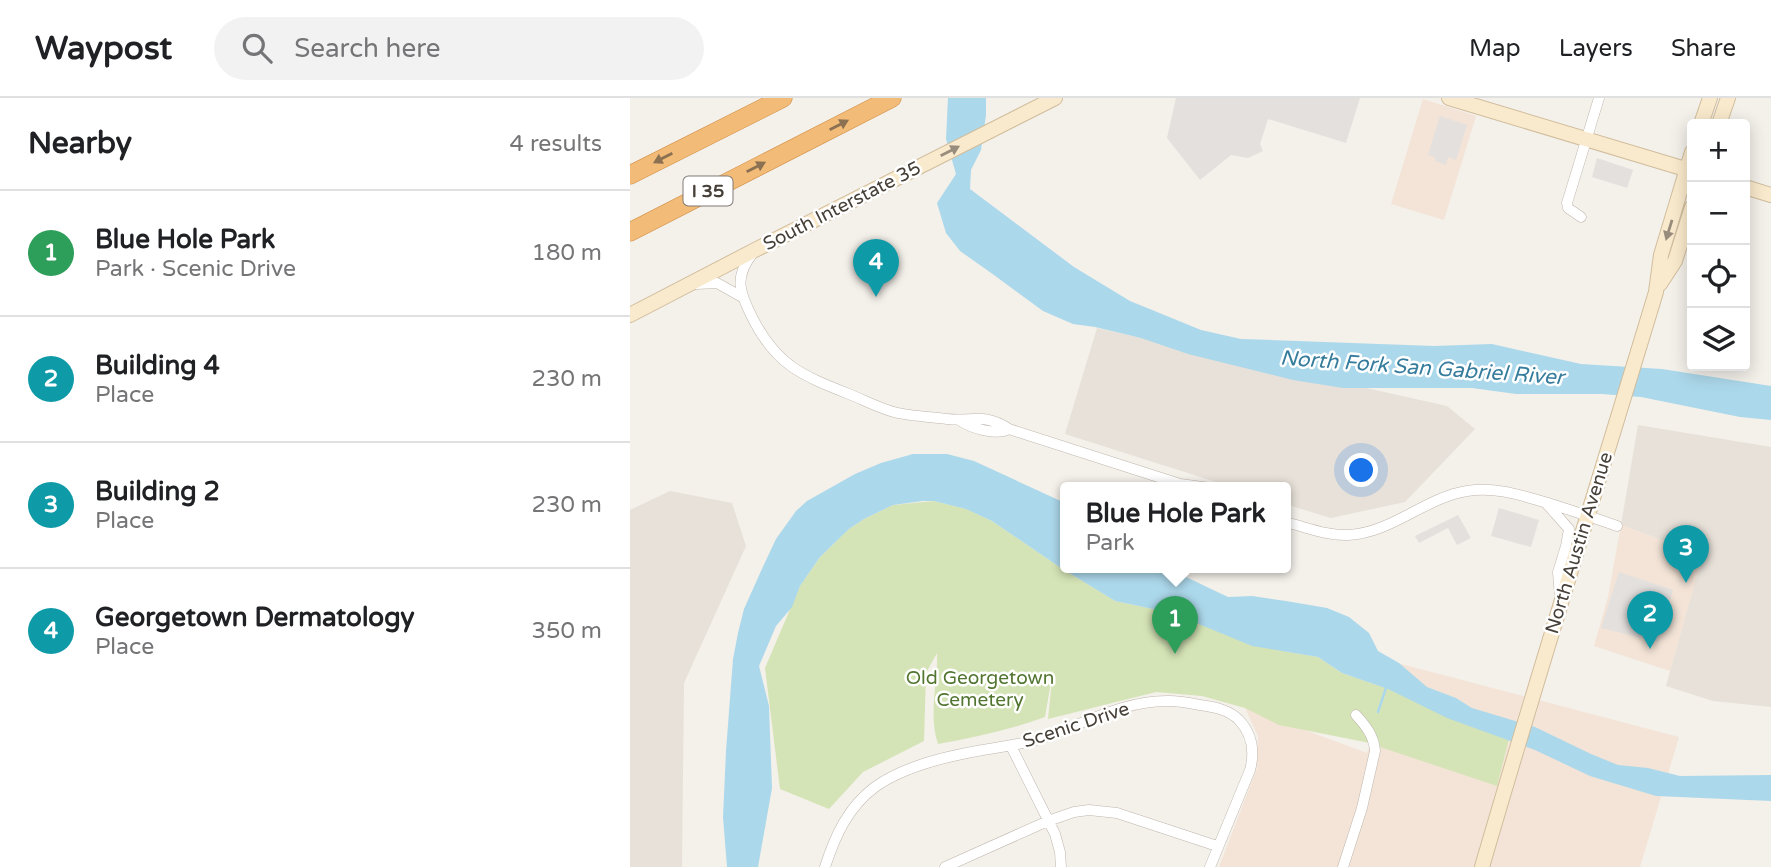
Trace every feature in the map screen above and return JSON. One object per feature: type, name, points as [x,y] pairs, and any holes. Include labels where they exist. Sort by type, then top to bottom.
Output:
[{"type":"highway","name":"I 35","points":[[630,232],[892,98]]},
{"type":"highway","name":"I 35","points":[[630,175],[775,102]]},
{"type":"main road","name":"South Interstate 35","points":[[630,315],[1055,98]]},
{"type":"main road","points":[[1449,98],[1687,169]]},
{"type":"main road","points":[[1703,119],[1710,98]]},
{"type":"main road","points":[[1721,119],[1728,98]]},
{"type":"main road","name":"North Austin Avenue","points":[[1482,867],[1551,631],[1561,607],[1656,292],[1661,255],[1687,179]]},
{"type":"main road","points":[[1750,189],[1771,195]]},
{"type":"main road","name":"North Austin Avenue","points":[[1656,292],[1675,261],[1687,223]]},
{"type":"street","points":[[1581,217],[1568,208],[1567,203],[1599,98]]},
{"type":"street","points":[[755,250],[743,268],[740,287],[742,297],[764,338],[792,368],[812,379],[896,413],[959,420],[971,417],[990,420],[1009,429],[1170,482]]},
{"type":"street","points":[[689,285],[717,283],[742,297]]},
{"type":"street","points":[[1291,523],[1333,534],[1361,533],[1385,527],[1436,500],[1487,489],[1506,491],[1617,526]]},
{"type":"street","points":[[1546,503],[1569,529],[1558,572],[1561,607]]},
{"type":"street","name":"Scenic Drive","points":[[825,867],[839,831],[860,800],[892,776],[934,761],[1034,740],[1112,712],[1172,700],[1216,707],[1228,712],[1243,724],[1249,735],[1253,759],[1210,867]]},
{"type":"street","points":[[1343,867],[1362,808],[1375,751],[1371,734],[1356,715]]},
{"type":"street","points":[[1011,746],[1055,834],[1061,867]]},
{"type":"street","points":[[945,867],[1048,821],[1089,810],[1117,813],[1217,846]]},
{"type":"shaded area","points":[[1176,98],[1360,98],[1346,143],[1268,119],[1260,144],[1263,151],[1248,158],[1231,155],[1200,180],[1167,138]]},
{"type":"shaded area","points":[[1423,99],[1476,116],[1444,220],[1391,204]]},
{"type":"shaded area","points":[[1440,116],[1467,125],[1456,160],[1448,157],[1446,165],[1428,155]]},
{"type":"shaded area","points":[[1597,158],[1633,170],[1627,188],[1592,177]]},
{"type":"shaded area","points":[[1097,328],[1447,406],[1475,429],[1405,502],[1331,518],[1291,506],[1291,482],[1216,482],[1065,434]]},
{"type":"shaded area","points":[[1638,425],[1771,447],[1771,707],[1713,701],[1666,686],[1702,555],[1621,525]]},
{"type":"shaded area","points":[[670,491],[732,503],[746,546],[684,683],[682,867],[630,867],[630,510]]},
{"type":"shaded area","points":[[1499,508],[1539,520],[1531,547],[1491,536]]},
{"type":"shaded area","points":[[1458,515],[1471,538],[1457,545],[1448,528],[1419,543],[1415,536]]},
{"type":"shaded area","points":[[1621,525],[1703,555],[1670,671],[1594,646],[1608,597]]},
{"type":"shaded area","points":[[1619,572],[1673,590],[1658,642],[1601,628]]},
{"type":"shaded area","points":[[1401,664],[1679,737],[1640,867],[1219,867],[1257,768],[1258,736],[1245,708],[1367,753]]},
{"type":"green space","name":"Old Georgetown Cemetery","points":[[934,501],[967,509],[992,521],[1060,567],[1060,573],[1069,573],[1115,601],[1172,613],[1278,650],[1318,657],[1342,673],[1511,731],[1497,786],[1365,742],[1279,725],[1245,708],[1202,696],[1156,692],[1048,719],[1053,670],[1045,717],[938,744],[934,721],[937,653],[926,673],[924,741],[863,772],[829,809],[780,789],[765,668],[800,586],[820,557],[849,529],[893,505]]},
{"type":"water","name":"North Fork San Gabriel River","points":[[948,98],[986,98],[981,150],[971,170],[970,189],[1074,267],[1130,301],[1201,330],[1241,339],[1434,346],[1492,344],[1581,364],[1662,369],[1771,386],[1771,420],[1740,417],[1641,397],[1602,394],[1516,394],[1472,388],[1343,388],[1293,380],[1188,354],[1141,338],[1073,324],[1043,311],[960,251],[946,233],[937,203],[956,174],[946,139]]},
{"type":"water","points":[[913,454],[947,454],[974,461],[1060,501],[1060,567],[992,521],[966,509],[934,501],[893,505],[849,529],[820,557],[800,586],[792,607],[776,626],[759,666],[769,706],[772,788],[758,867],[727,867],[723,817],[726,751],[733,659],[744,609],[776,539],[796,511],[807,501],[881,463]]},
{"type":"water","points":[[1069,573],[1180,573],[1228,597],[1252,596],[1327,608],[1349,617],[1369,633],[1378,651],[1399,663],[1427,687],[1456,698],[1472,708],[1535,727],[1618,765],[1648,768],[1680,776],[1771,775],[1771,801],[1656,796],[1590,776],[1535,750],[1447,718],[1388,689],[1342,673],[1318,657],[1252,646],[1172,613],[1115,601]]},
{"type":"waterway","points":[[1378,712],[1387,685]]},
{"type":"place","name":"Georgetown Dermatology","points":[[876,297]]},
{"type":"place","name":"Building 2","points":[[1686,583]]},
{"type":"place","name":"Building 4","points":[[1650,649]]},
{"type":"place","name":"Blue Hole Park","points":[[1175,654]]}]
